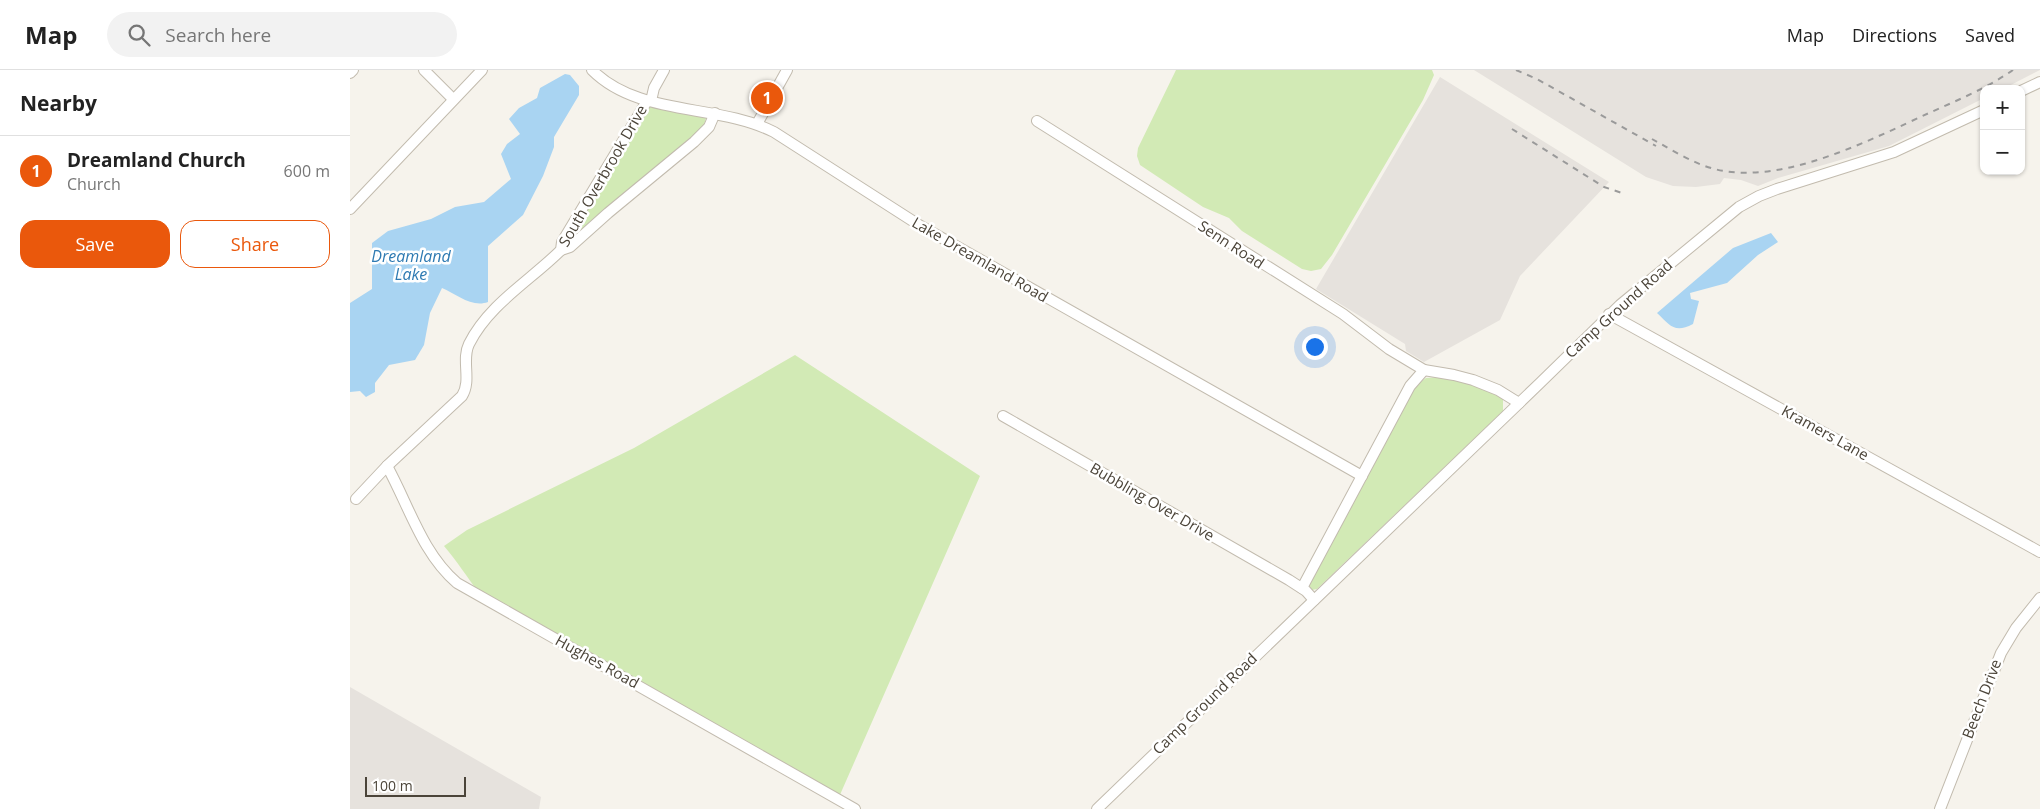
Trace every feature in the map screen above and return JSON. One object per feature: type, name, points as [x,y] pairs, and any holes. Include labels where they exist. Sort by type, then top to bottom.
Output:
[{"type":"street","points":[[350,73],[353,70]]},
{"type":"street","points":[[424,70],[453,99]]},
{"type":"street","points":[[350,208],[482,70]]},
{"type":"street","name":"Lake Dreamland Road","points":[[592,70],[619,91],[649,101],[714,113],[757,124],[809,154],[919,225],[1362,476]]},
{"type":"street","name":"South Overbrook Drive","points":[[356,499],[387,466],[462,396],[466,386],[467,349],[483,324],[518,287],[561,250],[562,242],[649,101],[664,70]]},
{"type":"street","points":[[757,124],[787,70]]},
{"type":"street","points":[[2025,89],[2040,82]]},
{"type":"street","name":"Camp Ground Road","points":[[1097,809],[1609,314],[1729,214],[1759,196],[1894,152],[1980,112]]},
{"type":"street","points":[[561,250],[570,247],[694,142],[709,127],[714,113]]},
{"type":"street","name":"Senn Road","points":[[1037,121],[1342,314],[1389,349],[1424,370]]},
{"type":"street","name":"Kramers Lane","points":[[1609,314],[2040,552]]},
{"type":"street","points":[[1314,600],[1302,588],[1410,386],[1424,370],[1454,374],[1473,380],[1498,390],[1519,403]]},
{"type":"street","name":"Bubbling Over Drive","points":[[1003,416],[1302,588]]},
{"type":"street","name":"Hughes Road","points":[[387,466],[434,558],[457,583],[854,809]]},
{"type":"street","name":"Beech Drive","points":[[1940,809],[2001,653],[2016,628],[2040,598]]},
{"type":"shaded area","points":[[1474,70],[2040,70],[2011,85],[1980,85],[1980,100],[1889,146],[1778,178],[1758,186],[1741,180],[1724,178],[1720,184],[1696,187],[1673,186],[1646,177]]},
{"type":"shaded area","points":[[1440,77],[1609,182],[1520,276],[1500,320],[1424,362],[1406,351],[1405,344],[1316,289]]},
{"type":"shaded area","points":[[350,687],[541,797],[539,809],[350,809]]},
{"type":"green space","points":[[1176,70],[1432,70],[1434,75],[1423,100],[1332,255],[1321,269],[1311,271],[1302,269],[1242,231],[1229,218],[1203,207],[1140,165],[1137,156],[1138,148]]},
{"type":"green space","points":[[651,105],[706,118],[703,129],[568,245],[566,240],[646,107]]},
{"type":"green space","points":[[795,355],[980,476],[839,797],[479,593],[444,546],[467,530],[634,448]]},
{"type":"green space","points":[[1441,377],[1457,380],[1496,394],[1503,399],[1503,411],[1317,589],[1312,590],[1309,585],[1413,388],[1426,378]]},
{"type":"water","name":"Dreamland Lake","points":[[565,74],[570,75],[579,86],[579,95],[554,137],[554,147],[543,176],[523,215],[488,246],[488,302],[470,302],[442,288],[430,313],[424,345],[415,360],[389,365],[375,383],[375,392],[366,397],[360,391],[350,392],[350,303],[372,289],[372,243],[388,231],[431,219],[455,207],[484,202],[511,179],[501,154],[507,144],[520,134],[509,119],[519,108],[537,98],[540,88]]},
{"type":"water","points":[[1771,233],[1778,242],[1758,255],[1727,283],[1690,293],[1691,299],[1699,301],[1693,324],[1681,328],[1673,327],[1657,313],[1733,248]]},
{"type":"railway","points":[[1516,70],[1537,79],[1656,146]]},
{"type":"railway","points":[[1652,139],[1687,158],[1714,169],[1749,173],[1775,170],[1830,156],[1856,146],[1972,93],[2013,70]]},
{"type":"railway","points":[[1512,129],[1604,187],[1625,194]]},
{"type":"place","name":"Dreamland Church","points":[[767,98]]}]
